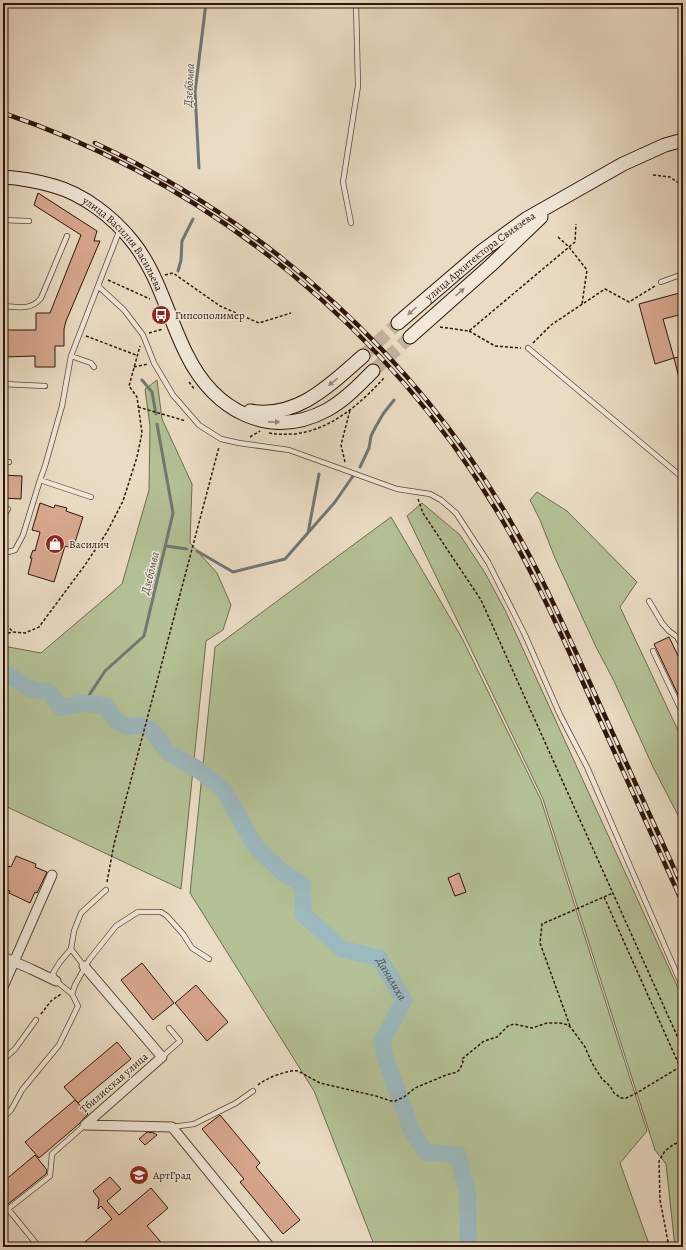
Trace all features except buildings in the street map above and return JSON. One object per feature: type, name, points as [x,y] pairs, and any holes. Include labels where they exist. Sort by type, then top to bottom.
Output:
[{"type":"main road","name":"улица Архитектора Свиязева","points":[[398,323],[482,251],[526,219],[623,164],[665,145],[683,140]]},
{"type":"main road","name":"улица Василия Васильева","points":[[3,177],[41,182],[67,191],[105,213],[121,228],[141,253],[154,277],[188,356],[200,377],[214,394],[225,403],[247,416],[269,422],[306,419],[327,410],[378,374]]},
{"type":"main road","name":"улица Архитектора Свиязева","points":[[410,337],[491,265],[540,217],[566,196]]},
{"type":"main road","name":"улица Василия Васильева","points":[[225,403],[240,409],[260,412],[287,409],[310,399],[322,391],[363,356]]},
{"type":"street","points":[[3,987],[52,875]]},
{"type":"street","points":[[3,957],[56,982]]},
{"type":"street","name":"Тбилисская улица","points":[[84,966],[162,1057],[85,1125]]},
{"type":"street","name":"Тбилисская улица","points":[[85,1125],[172,1127]]},
{"type":"street","points":[[172,1127],[270,1247]]},
{"type":"lane","points":[[352,223],[343,182],[358,86],[356,3]]},
{"type":"lane","points":[[3,220],[29,221]]},
{"type":"lane","points":[[8,552],[15,550],[23,535],[62,406],[71,356],[121,228]]},
{"type":"lane","points":[[3,306],[27,307],[37,304],[41,298],[67,236]]},
{"type":"lane","points":[[661,282],[683,274]]},
{"type":"lane","points":[[98,286],[124,310],[143,335],[154,363],[173,395],[199,425],[221,439],[289,450],[397,488],[430,494],[441,500],[456,513],[488,562],[525,635],[560,715],[587,767],[683,988]]},
{"type":"lane","points":[[528,348],[683,478]]},
{"type":"lane","points":[[71,356],[91,363],[94,367]]},
{"type":"lane","points":[[3,384],[45,386]]},
{"type":"lane","points":[[3,462],[9,462]]},
{"type":"lane","points":[[40,480],[91,497]]},
{"type":"lane","points":[[3,518],[8,509]]},
{"type":"lane","points":[[649,601],[662,623],[669,631],[677,636],[683,648]]},
{"type":"lane","points":[[653,651],[683,714]]},
{"type":"lane","points":[[3,1118],[11,1110],[22,1090],[59,1045],[78,1006],[72,994],[56,982],[53,973],[71,949],[74,931],[81,913],[106,890]]},
{"type":"lane","points":[[72,994],[84,966],[116,926],[138,912],[160,912],[167,916],[183,934],[192,948],[209,959]]},
{"type":"lane","points":[[71,949],[84,966]]},
{"type":"lane","points":[[3,1060],[15,1049],[36,1020]]},
{"type":"lane","points":[[162,1057],[180,1041],[169,1028]]},
{"type":"lane","points":[[172,1127],[194,1124],[236,1103],[253,1091]]},
{"type":"lane","points":[[3,1213],[50,1176],[52,1154],[85,1125]]},
{"type":"lane","points":[[8,1209],[39,1247]]},
{"type":"path","points":[[653,175],[670,177],[683,186]]},
{"type":"path","points":[[468,331],[576,242],[576,224]]},
{"type":"path","points":[[558,237],[569,247],[587,270],[582,304]]},
{"type":"path","points":[[154,277],[173,273],[220,306],[259,323],[291,313]]},
{"type":"path","points":[[101,276],[152,299],[149,293]]},
{"type":"path","points":[[440,327],[468,331],[495,346],[528,348],[551,325],[605,289],[629,302],[661,282]]},
{"type":"path","points":[[3,634],[13,632],[25,633],[39,627],[85,566],[107,532],[123,501],[137,457],[142,433],[137,397],[129,386],[136,355],[143,335],[164,329]]},
{"type":"path","points":[[80,334],[136,355]]},
{"type":"path","points":[[134,367],[154,363]]},
{"type":"path","points":[[266,432],[277,435],[305,432],[330,423],[350,410],[372,391],[378,374]]},
{"type":"path","points":[[188,380],[196,390]]},
{"type":"path","points":[[138,406],[199,425]]},
{"type":"path","points":[[347,470],[341,445],[350,410]]},
{"type":"path","points":[[254,429],[260,431]]},
{"type":"path","points":[[106,890],[114,844],[221,439]]},
{"type":"path","points":[[415,491],[423,513],[481,600],[683,1049]]},
{"type":"path","points":[[3,621],[13,632]]},
{"type":"path","points":[[613,893],[542,924],[540,943],[570,1027],[585,1047],[592,1063],[602,1079],[618,1096],[626,1098],[635,1094],[683,1065]]},
{"type":"path","points":[[604,897],[680,1067]]},
{"type":"path","points":[[36,1020],[51,1001],[66,990]]},
{"type":"path","points":[[253,1091],[262,1082],[282,1073],[298,1070],[320,1083],[395,1101],[404,1097],[415,1088],[457,1072],[460,1070],[462,1059],[484,1041],[497,1037],[508,1026],[514,1024],[532,1028],[547,1023],[560,1023],[570,1027]]},
{"type":"path","points":[[669,1247],[660,1200],[659,1161],[665,1151],[674,1144],[683,1142]]},
{"type":"green space","points":[[157,380],[162,419],[192,484],[190,543],[217,573],[231,605],[223,630],[206,641],[181,889],[3,805],[3,646],[41,653],[122,584],[149,490],[150,426],[145,389]]},
{"type":"green space","points":[[537,492],[567,511],[637,582],[620,607],[683,741],[683,825],[653,767],[555,558],[540,520],[530,500]]},
{"type":"green space","points":[[422,503],[460,535],[485,573],[506,612],[683,999],[683,1247],[675,1247],[666,1164],[655,1150],[543,799],[407,516]]},
{"type":"green space","points":[[391,517],[462,638],[541,800],[647,1131],[620,1163],[650,1247],[375,1247],[314,1091],[190,893],[215,647]]},
{"type":"waterway","name":"Дзебӧмва","points":[[199,168],[195,92],[206,3]]},
{"type":"waterway","name":"Дзебӧмва","points":[[178,271],[181,260],[182,241],[193,219]]},
{"type":"waterway","points":[[142,380],[152,392],[156,414]]},
{"type":"waterway","points":[[360,467],[369,448],[371,436],[375,428],[383,414],[394,400]]},
{"type":"waterway","name":"Дзебӧмва","points":[[84,703],[105,671],[144,636],[173,513],[157,424]]},
{"type":"waterway","points":[[308,533],[319,474]]},
{"type":"waterway","points":[[197,551],[233,572],[285,559],[335,502],[353,476]]},
{"type":"waterway","points":[[166,546],[187,549]]},
{"type":"waterway","name":"Данилиха","points":[[3,674],[14,677],[31,689],[49,692],[61,708],[84,703],[106,706],[116,721],[128,727],[140,725]]},
{"type":"waterway","name":"Данилиха","points":[[150,729],[169,753],[196,768],[223,789],[255,846],[281,871],[303,885],[303,914],[342,949],[379,958],[404,1000],[382,1042],[386,1061],[412,1131],[426,1152],[458,1155],[468,1193],[468,1243],[471,1247]]},
{"type":"tunnel","points":[[363,356],[398,323]]},
{"type":"tunnel","points":[[373,371],[410,337]]},
{"type":"railway","points":[[3,113],[80,143],[154,180],[225,224],[291,274],[353,329],[410,390],[460,455],[505,525],[528,567],[549,609],[683,904]]},
{"type":"railway","points":[[95,143],[160,176],[221,214],[280,257],[335,303],[386,354],[434,409],[477,467],[515,529],[535,566],[683,888]]},
{"type":"place","name":"Гипсополимер","points":[[161,315]]},
{"type":"place","name":"Василич","points":[[55,544]]},
{"type":"place","name":"АртГрад","points":[[139,1175]]}]
